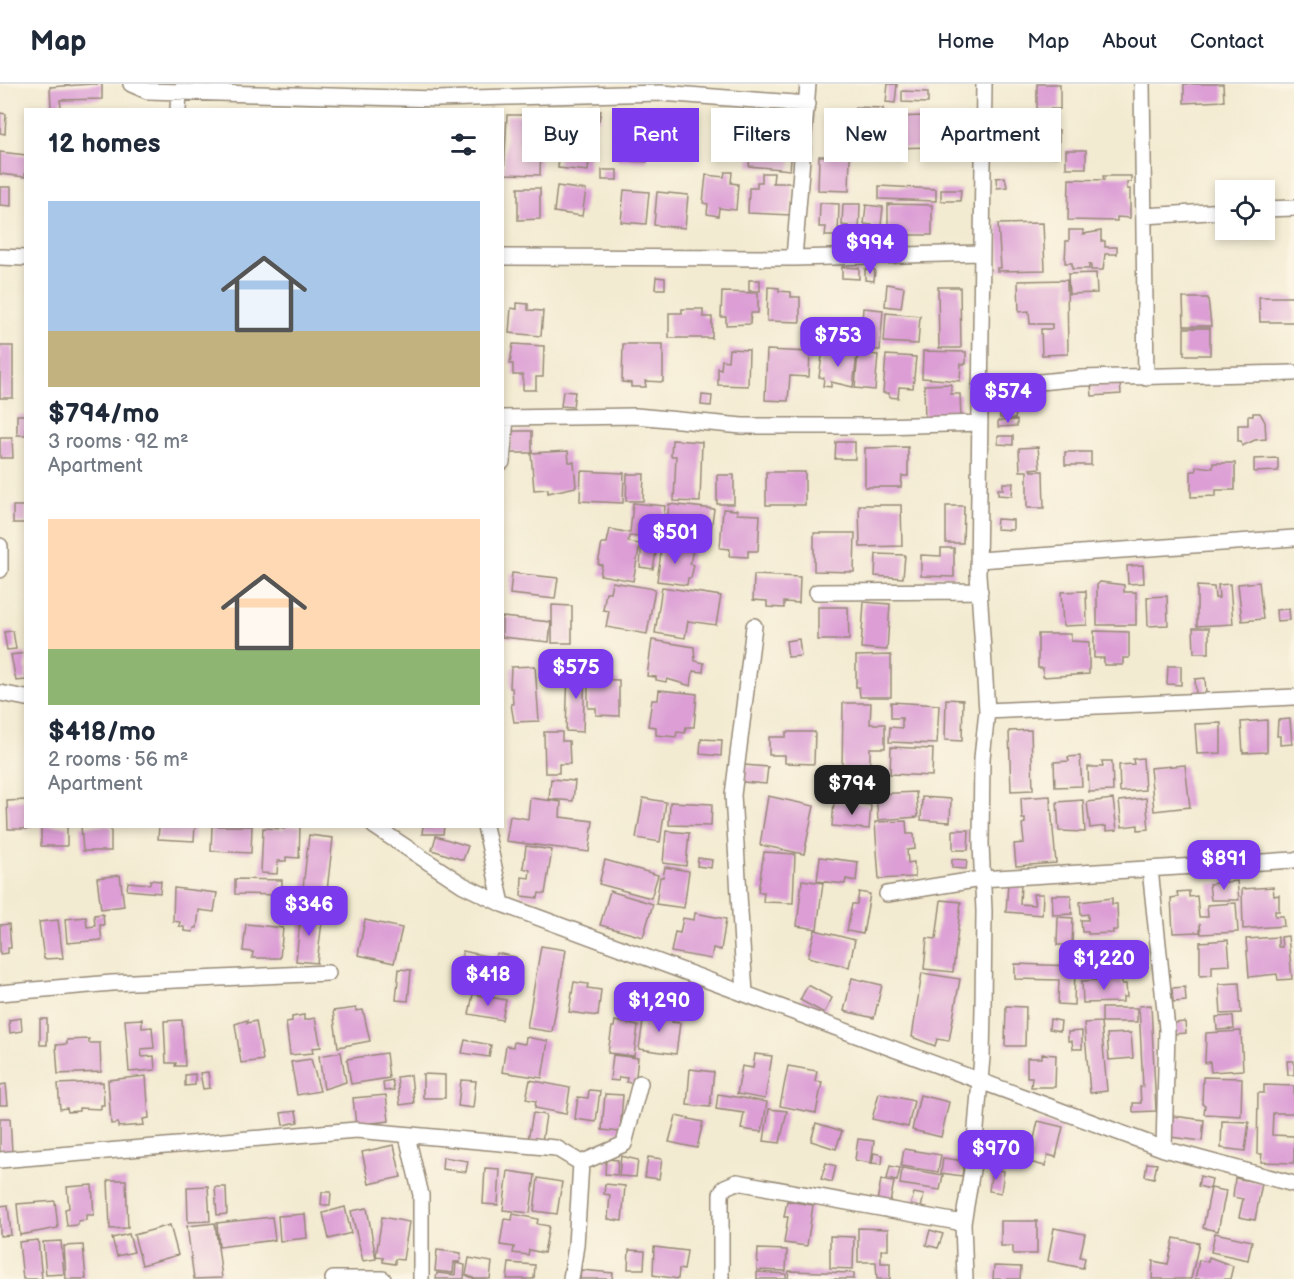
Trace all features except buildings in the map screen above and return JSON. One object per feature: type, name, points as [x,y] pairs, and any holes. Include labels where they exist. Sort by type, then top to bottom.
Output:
[{"type":"street","points":[[132,84],[147,91],[267,89],[662,93],[808,104]]},
{"type":"street","points":[[794,258],[808,84]]},
{"type":"street","points":[[965,1279],[963,1223],[973,1164],[980,1082],[984,911],[981,879],[982,758],[987,711],[981,650],[979,388],[984,84]]},
{"type":"street","points":[[1142,84],[1146,378]]},
{"type":"street","points":[[178,108],[179,91]]},
{"type":"street","points":[[1275,209],[1294,208]]},
{"type":"street","points":[[1144,216],[1215,213]]},
{"type":"street","points":[[504,257],[794,258],[980,253]]},
{"type":"street","points":[[0,257],[24,258]]},
{"type":"street","points":[[979,388],[1081,378],[1294,373]]},
{"type":"street","points":[[504,418],[636,416],[742,426],[980,423]]},
{"type":"street","points":[[979,560],[1294,538],[1294,549]]},
{"type":"street","points":[[0,546],[0,570]]},
{"type":"street","points":[[817,592],[980,591]]},
{"type":"street","points":[[745,994],[734,795],[754,626]]},
{"type":"street","points":[[0,693],[24,698]]},
{"type":"street","points":[[987,711],[1294,697]]},
{"type":"street","points":[[377,828],[463,885],[502,904],[1164,1149],[1294,1184]]},
{"type":"street","points":[[484,828],[502,904]]},
{"type":"street","points":[[887,894],[981,879],[1294,860]]},
{"type":"street","points":[[1150,869],[1167,1029],[1164,1149]]},
{"type":"street","points":[[0,993],[112,983],[328,974]]},
{"type":"street","points":[[581,1163],[624,1144],[640,1083]]},
{"type":"street","points":[[0,1160],[356,1130],[556,1148],[581,1163]]},
{"type":"street","points":[[407,1136],[421,1196],[421,1279]]},
{"type":"street","points":[[571,1279],[576,1245],[581,1163]]},
{"type":"street","points":[[721,1279],[721,1194],[730,1184],[736,1182],[963,1223]]},
{"type":"street","points":[[333,1279],[383,1279]]}]
